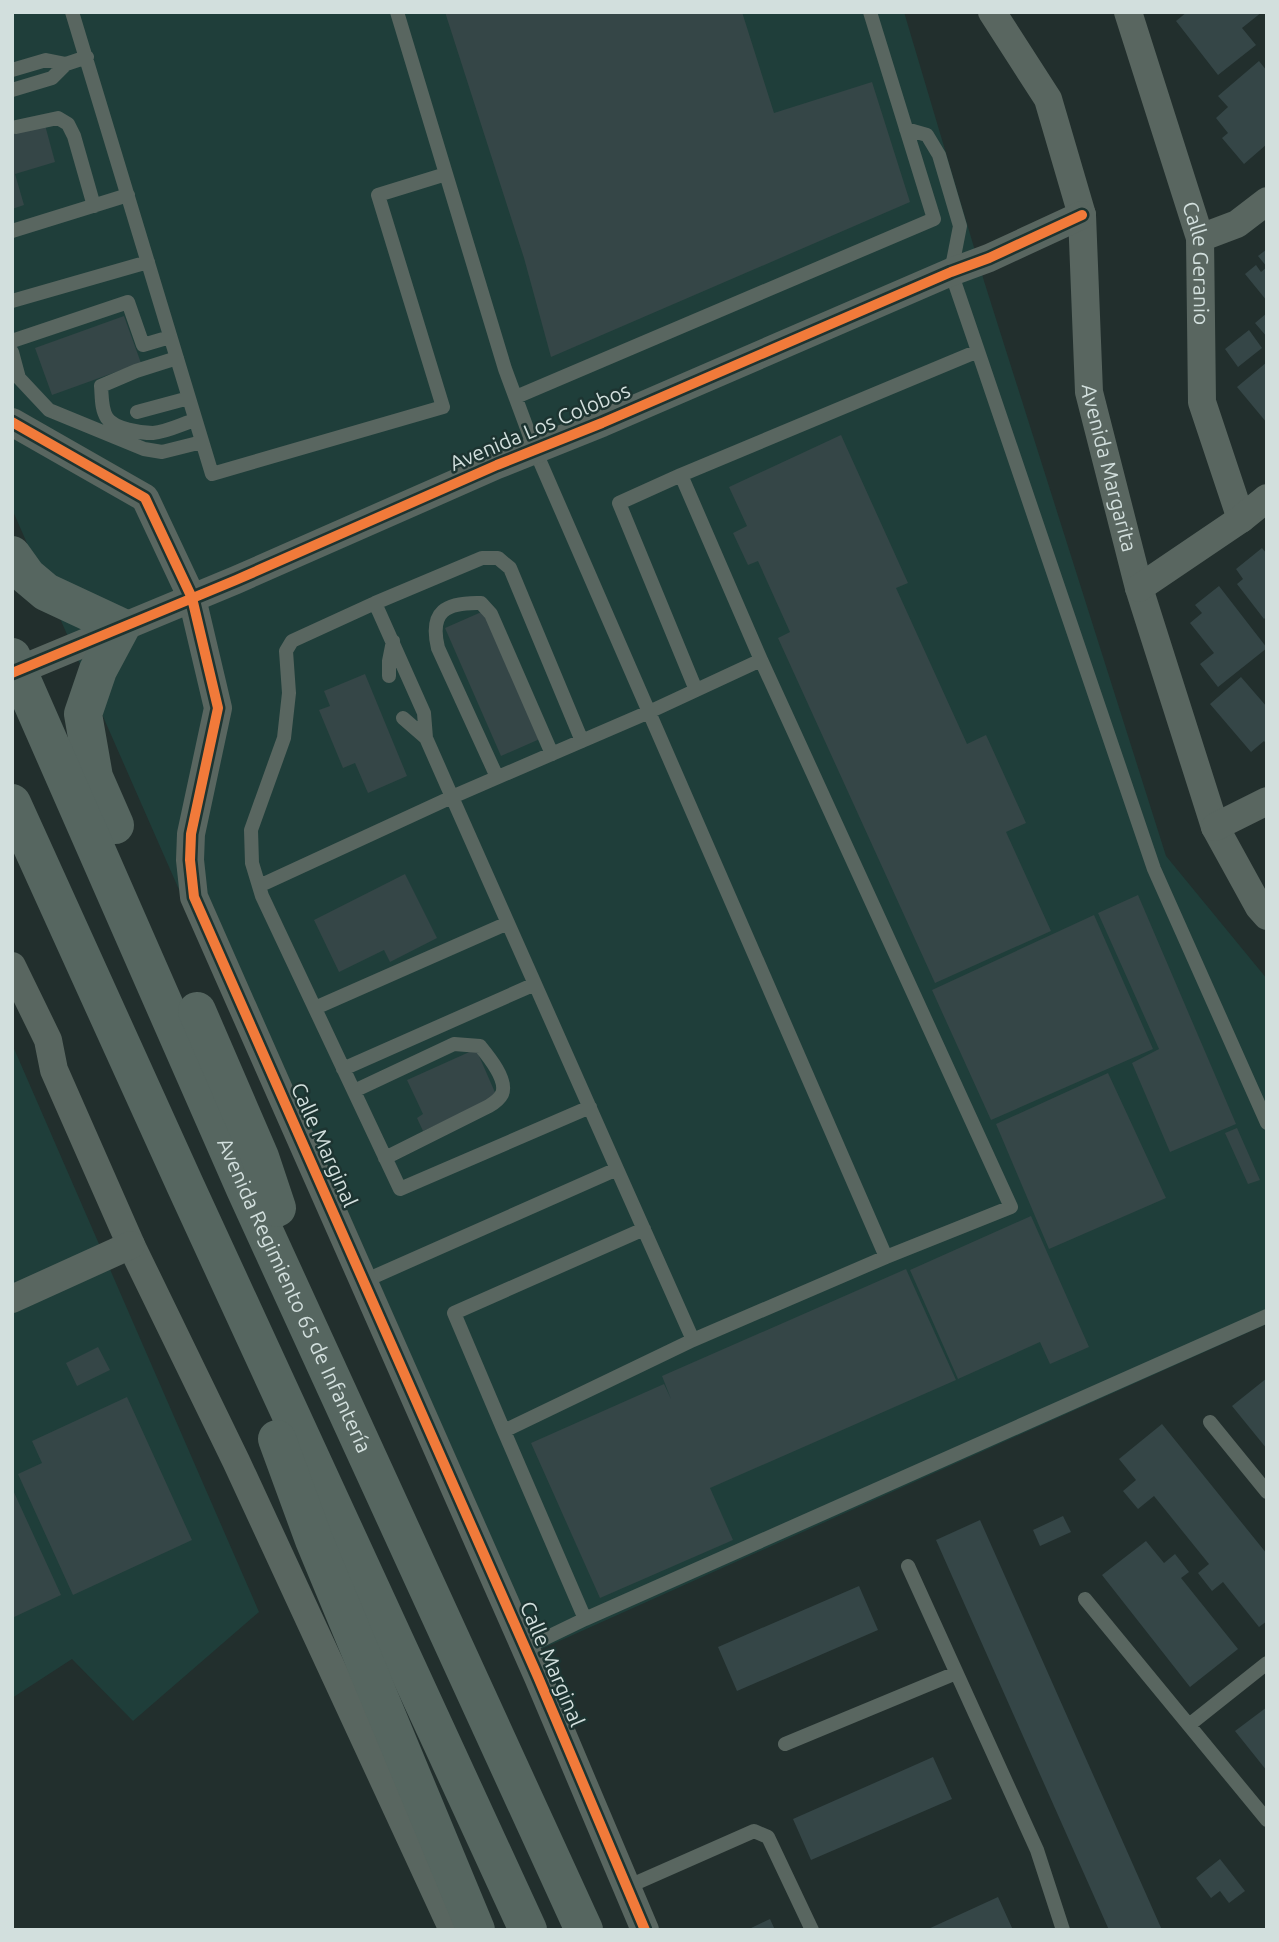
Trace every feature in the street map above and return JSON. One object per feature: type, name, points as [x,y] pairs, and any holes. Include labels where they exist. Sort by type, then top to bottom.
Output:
[{"type":"main road","points":[[12,555],[27,576],[46,592],[121,627],[98,670],[83,714],[93,777],[260,1157],[333,1381]]},
{"type":"main road","name":"Avenida Regimiento 65 de Infantería","points":[[14,667],[239,1176],[584,1930]]},
{"type":"main road","points":[[12,803],[528,1930]]},
{"type":"main road","points":[[186,1187],[314,1540],[477,1930]]},
{"type":"street","name":"Avenida Margarita","points":[[992,12],[1048,99],[1082,215],[1089,392],[1139,588],[1215,827],[1259,907],[1267,916]]},
{"type":"street","name":"Calle Geranio","points":[[1128,12],[1200,237],[1202,402],[1241,519]]},
{"type":"street","points":[[1200,237],[1237,224],[1267,201]]},
{"type":"street","name":"Avenida Los Colobos","points":[[14,667],[192,598],[1040,236],[1082,215]]},
{"type":"street","name":"Calle Marginal","points":[[12,422],[145,498],[192,598],[218,708],[191,834],[190,860],[194,897],[525,1648],[645,1930]]},
{"type":"street","points":[[1139,588],[1241,519],[1267,498]]},
{"type":"street","points":[[1215,827],[1267,801]]},
{"type":"street","points":[[12,966],[48,1040],[54,1070],[131,1245],[236,1461],[453,1930]]},
{"type":"street","points":[[12,1299],[131,1245]]},
{"type":"lane","points":[[72,12],[212,474],[443,407],[378,195],[446,174]]},
{"type":"lane","points":[[397,12],[516,397],[535,450],[886,1257]]},
{"type":"lane","points":[[516,397],[934,219],[870,12]]},
{"type":"lane","points":[[12,90],[52,78],[66,64],[87,57]]},
{"type":"lane","points":[[12,70],[46,60],[66,64]]},
{"type":"lane","points":[[16,127],[58,118],[68,124],[94,206]]},
{"type":"lane","points":[[906,129],[927,135],[939,155],[960,226],[951,272],[1154,869],[1267,1123]]},
{"type":"lane","points":[[12,231],[128,195]]},
{"type":"lane","points":[[12,302],[148,262]]},
{"type":"lane","points":[[12,341],[128,302],[143,345],[170,337]]},
{"type":"lane","points":[[696,690],[619,503],[978,351]]},
{"type":"lane","points":[[12,352],[19,378],[49,410],[144,450],[162,452],[202,442]]},
{"type":"lane","points":[[177,358],[124,375],[101,386],[103,407],[108,420],[138,431],[154,433],[195,420]]},
{"type":"lane","points":[[137,412],[189,398]]},
{"type":"lane","points":[[504,1431],[693,1340],[886,1257],[1011,1207],[761,660],[681,475]]},
{"type":"lane","points":[[582,741],[510,568],[498,558],[482,558],[292,640],[286,651],[289,693],[284,738],[251,830],[252,863],[259,886],[400,1189],[590,1107]]},
{"type":"lane","points":[[375,603],[424,713],[426,738],[693,1340]]},
{"type":"lane","points":[[498,777],[438,648],[433,630],[438,616],[448,607],[481,603],[491,614],[552,754]]},
{"type":"lane","points":[[389,676],[393,641]]},
{"type":"lane","points":[[259,886],[761,660]]},
{"type":"lane","points":[[404,718],[426,738]]},
{"type":"lane","points":[[315,1009],[508,923]]},
{"type":"lane","points":[[343,1069],[535,984]]},
{"type":"lane","points":[[354,1091],[454,1044],[480,1046],[500,1077],[503,1089],[501,1097],[489,1106],[385,1158]]},
{"type":"lane","points":[[364,1281],[617,1169]]},
{"type":"lane","points":[[585,1619],[454,1313],[644,1229]]},
{"type":"lane","points":[[525,1648],[1267,1316]]},
{"type":"lane","points":[[1210,1422],[1267,1492]]},
{"type":"lane","points":[[908,1566],[1037,1850],[1063,1930]]},
{"type":"lane","points":[[1085,1599],[1267,1820]]},
{"type":"lane","points":[[1189,1725],[1267,1662]]},
{"type":"lane","points":[[785,1744],[956,1673]]},
{"type":"lane","points":[[627,1887],[754,1831],[768,1837],[812,1930]]},
{"type":"shaded area","points":[[12,12],[904,12],[984,281],[1166,856],[1267,979],[1267,1324],[517,1660],[12,509]]},
{"type":"shaded area","points":[[12,1044],[259,1612],[133,1721],[72,1659],[12,1698]]},
{"type":"building","points":[[445,12],[742,12],[774,113],[872,82],[910,202],[551,357],[524,258]]},
{"type":"building","points":[[1187,12],[1262,12],[1242,28],[1256,45],[1218,75],[1176,21]]},
{"type":"building","points":[[1259,61],[1267,71],[1267,144],[1244,164],[1222,138],[1228,133],[1216,118],[1228,107],[1218,96]]},
{"type":"building","points":[[12,118],[17,133],[45,125],[55,162],[15,174],[24,205],[12,209]]},
{"type":"building","points":[[1267,249],[1267,267],[1258,256]]},
{"type":"building","points":[[1256,265],[1261,272],[1267,267],[1267,301],[1245,274]]},
{"type":"building","points":[[1267,313],[1267,337],[1255,323]]},
{"type":"building","points":[[124,316],[141,363],[52,395],[35,348]]},
{"type":"building","points":[[1249,330],[1262,348],[1238,367],[1225,349]]},
{"type":"building","points":[[1267,362],[1267,423],[1237,387]]},
{"type":"building","points":[[841,435],[908,583],[896,588],[967,744],[986,735],[1026,823],[1006,832],[1051,931],[935,983],[778,638],[790,632],[758,561],[748,565],[733,533],[747,526],[729,487]]},
{"type":"building","points":[[1262,548],[1267,554],[1267,616],[1264,619],[1237,584],[1243,579],[1236,569]]},
{"type":"building","points":[[1219,586],[1267,648],[1218,687],[1200,664],[1214,653],[1190,623],[1202,613],[1195,605]]},
{"type":"building","points":[[486,610],[542,738],[501,756],[445,628]]},
{"type":"building","points":[[365,674],[407,776],[368,793],[355,763],[343,768],[319,710],[330,706],[324,691]]},
{"type":"building","points":[[1241,677],[1267,707],[1267,745],[1264,741],[1251,752],[1210,704]]},
{"type":"building","points":[[405,874],[437,938],[390,962],[384,950],[339,972],[314,920]]},
{"type":"building","points":[[1138,895],[1236,1124],[1170,1152],[1132,1063],[1159,1049],[1098,913]]},
{"type":"building","points":[[1094,915],[1153,1049],[991,1120],[932,990]]},
{"type":"building","points":[[476,1049],[497,1097],[423,1131],[417,1118],[423,1114],[407,1080]]},
{"type":"building","points":[[1108,1073],[1166,1198],[1049,1249],[996,1124]]},
{"type":"building","points":[[1237,1128],[1260,1180],[1248,1184],[1225,1133]]},
{"type":"building","points":[[1031,1216],[1089,1347],[1050,1364],[1040,1342],[958,1379],[910,1270]]},
{"type":"building","points":[[906,1269],[956,1380],[710,1488],[733,1540],[600,1598],[531,1443],[664,1384],[671,1399],[662,1376]]},
{"type":"building","points":[[98,1347],[110,1370],[77,1386],[66,1363]]},
{"type":"building","points":[[1267,1378],[1267,1449],[1232,1406]]},
{"type":"building","points":[[127,1397],[192,1540],[73,1595],[18,1474],[42,1463],[32,1441]]},
{"type":"building","points":[[1162,1424],[1267,1554],[1267,1621],[1259,1627],[1223,1582],[1212,1591],[1198,1573],[1209,1564],[1154,1496],[1138,1509],[1123,1491],[1136,1480],[1119,1459]]},
{"type":"building","points":[[12,1488],[61,1595],[12,1618]]},
{"type":"building","points":[[1063,1516],[1071,1532],[1040,1546],[1033,1530]]},
{"type":"building","points":[[980,1520],[1162,1930],[1109,1930],[936,1540]]},
{"type":"building","points":[[1146,1541],[1164,1563],[1175,1554],[1189,1572],[1181,1578],[1238,1649],[1190,1687],[1102,1575]]},
{"type":"building","points":[[859,1586],[878,1630],[737,1691],[718,1647]]},
{"type":"building","points":[[1267,1707],[1267,1771],[1235,1731]]},
{"type":"building","points":[[933,1757],[952,1799],[811,1860],[793,1819]]},
{"type":"building","points":[[1220,1859],[1245,1891],[1229,1903],[1220,1891],[1211,1898],[1196,1878]]},
{"type":"building","points":[[998,1897],[1013,1930],[926,1930]]},
{"type":"building","points":[[770,1919],[775,1930],[747,1930]]},
{"type":"cycle path","points":[[12,673],[989,258],[1082,215]]},
{"type":"cycle path","points":[[12,422],[145,498],[192,598],[218,708],[191,834],[190,860],[194,897],[538,1677],[645,1930]]}]
